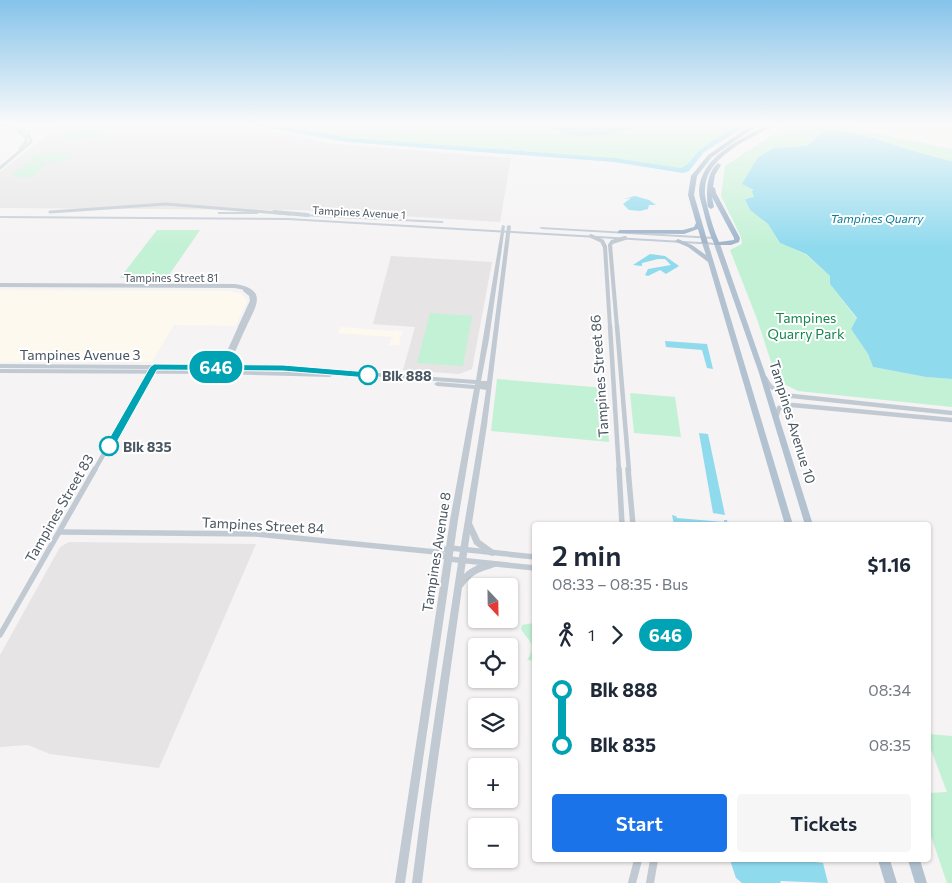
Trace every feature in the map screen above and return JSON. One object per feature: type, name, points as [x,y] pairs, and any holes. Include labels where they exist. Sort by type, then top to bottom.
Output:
[{"type":"highway","points":[[703,165],[694,176],[691,195],[704,240]]},
{"type":"highway","points":[[712,165],[703,179],[702,192],[716,241]]},
{"type":"highway","points":[[716,241],[719,238],[709,188],[715,170],[719,165]]},
{"type":"highway","points":[[715,170],[713,194],[737,238],[737,241],[732,243],[716,241]]},
{"type":"highway","points":[[620,232],[684,232],[696,228],[700,222]]},
{"type":"main road","name":"Tampines Avenue 1","points":[[0,212],[263,216],[406,222]]},
{"type":"main road","points":[[29,212],[28,214],[34,216]]},
{"type":"main road","name":"Tampines Avenue 1","points":[[0,217],[308,215],[509,229],[620,232],[716,241]]},
{"type":"main road","name":"Tampines Avenue 1","points":[[541,230],[588,236],[678,241],[704,240]]},
{"type":"main road","points":[[704,240],[789,522]]},
{"type":"main road","points":[[678,241],[690,246],[710,261]]},
{"type":"main road","name":"Tampines Avenue 10","points":[[716,241],[762,373],[808,522]]},
{"type":"main road","points":[[885,862],[891,883]]},
{"type":"main road","points":[[915,862],[921,883]]},
{"type":"street","name":"Tampines Avenue 1","points":[[50,212],[166,204],[308,215]]},
{"type":"street","name":"Tampines Avenue 8","points":[[400,883],[450,548],[502,228]]},
{"type":"street","name":"Tampines Avenue 8","points":[[417,883],[463,550],[484,425],[488,385],[506,266],[509,229]]},
{"type":"street","name":"Tampines Street 86","points":[[588,236],[602,241],[605,247],[622,522]]},
{"type":"street","name":"Tampines Street 86","points":[[626,238],[612,242],[610,245],[633,522]]},
{"type":"street","points":[[497,266],[506,266]]},
{"type":"street","name":"Tampines Street 81","points":[[0,286],[203,286],[248,288],[255,294],[256,300],[223,369]]},
{"type":"street","name":"Tampines Avenue 3","points":[[0,366],[153,370]]},
{"type":"street","name":"Tampines Avenue 3","points":[[0,371],[283,368],[488,385]]},
{"type":"street","name":"Tampines Street 83","points":[[0,635],[153,370]]},
{"type":"street","points":[[762,373],[770,386],[783,396],[952,413]]},
{"type":"street","points":[[776,419],[779,408],[792,405],[952,420]]},
{"type":"street","points":[[468,521],[474,537],[492,553]]},
{"type":"street","name":"Tampines Street 84","points":[[60,532],[256,534],[436,552],[449,559],[532,568]]},
{"type":"street","points":[[436,552],[450,548],[532,557]]},
{"type":"street","points":[[458,588],[474,570],[495,564]]},
{"type":"street","points":[[632,883],[637,862]]},
{"type":"street","points":[[650,883],[654,862]]},
{"type":"shaded area","points":[[9,165],[510,165],[500,222],[301,210],[0,208],[0,172]]},
{"type":"shaded area","points":[[391,256],[492,262],[472,369],[459,374],[403,370],[415,327],[373,324]]},
{"type":"shaded area","points":[[0,290],[230,291],[242,294],[247,301],[236,326],[174,325],[152,362],[0,362]]},
{"type":"shaded area","points":[[341,327],[393,331],[396,329],[396,331],[403,331],[399,339],[401,340],[399,345],[389,345],[392,337],[338,333]]},
{"type":"shaded area","points":[[69,542],[256,544],[159,768],[50,754],[28,745],[0,747],[0,655],[60,547]]},
{"type":"green space","points":[[23,165],[45,165],[32,177],[10,177]]},
{"type":"green space","points":[[662,165],[685,165],[680,168]]},
{"type":"green space","name":"Tampines Quarry Park","points":[[753,165],[754,198],[745,198],[750,210],[768,224],[780,243],[805,254],[830,276],[830,284],[857,319],[851,329],[868,354],[873,367],[926,377],[952,379],[952,407],[798,391],[782,383],[772,375],[773,368],[757,319],[730,250],[742,244],[741,237],[721,196],[725,166]]},
{"type":"green space","points":[[157,230],[200,230],[167,278],[120,278]]},
{"type":"green space","points":[[430,313],[472,316],[463,366],[417,363]]},
{"type":"green space","points":[[497,379],[606,388],[609,442],[491,431]]},
{"type":"green space","points":[[630,393],[675,397],[681,437],[634,433]]},
{"type":"green space","points":[[532,623],[532,646],[521,629],[522,625]]},
{"type":"green space","points":[[532,650],[532,661],[527,660]]},
{"type":"green space","points":[[931,734],[952,736],[952,883],[947,883],[931,836],[931,793],[947,792],[931,749]]},
{"type":"water","points":[[634,165],[662,165],[680,168],[686,165],[694,165],[689,171],[683,173]]},
{"type":"water","name":"Tampines Quarry","points":[[753,165],[952,165],[952,379],[926,377],[873,367],[868,354],[851,329],[857,318],[830,284],[830,276],[806,254],[780,243],[768,224],[750,210],[745,199],[754,197],[752,191],[754,190],[742,184]]},
{"type":"water","points":[[635,196],[649,200],[656,205],[649,205],[648,209],[640,211],[629,210],[623,204],[631,198],[623,199]]},
{"type":"water","points":[[650,254],[665,256],[679,266],[666,274],[660,270],[648,276],[645,275],[648,269],[671,265],[665,259],[658,259],[642,263],[642,266],[633,265]]},
{"type":"water","points":[[665,341],[707,344],[713,369],[707,368],[702,350],[666,347]]},
{"type":"water","points":[[699,433],[708,434],[725,515],[713,513]]},
{"type":"water","points":[[672,515],[677,518],[724,522],[673,522]]},
{"type":"water","points":[[731,862],[815,862],[823,863],[828,883],[781,881],[780,883],[742,883],[736,878]]},
{"type":"bus line","name":"646","points":[[109,446],[154,367],[283,368],[368,375]]},
{"type":"place","name":"Blk 888","points":[[368,375]]},
{"type":"place","name":"Blk 835","points":[[109,446]]}]
